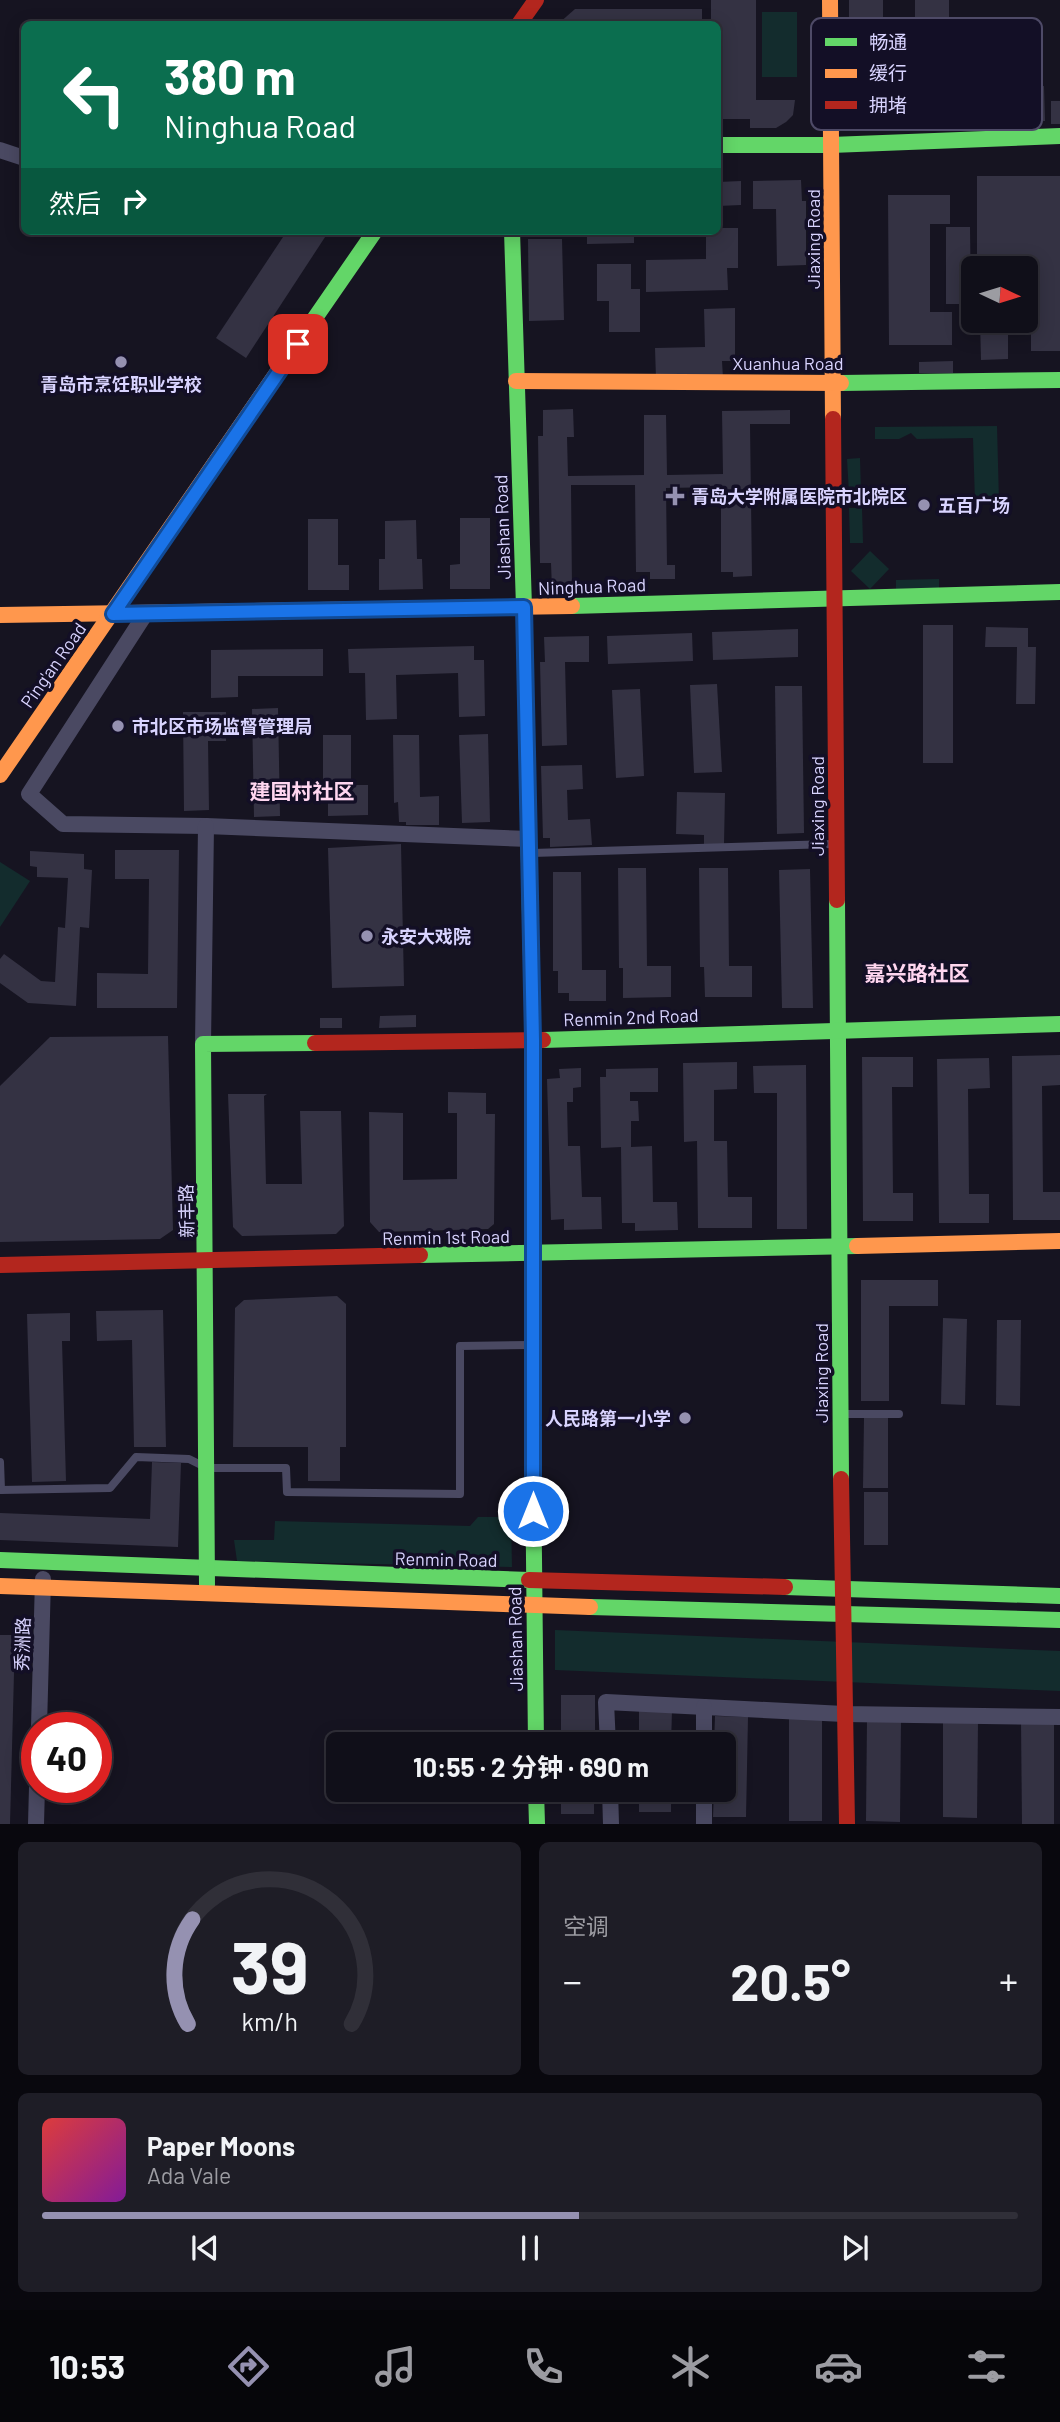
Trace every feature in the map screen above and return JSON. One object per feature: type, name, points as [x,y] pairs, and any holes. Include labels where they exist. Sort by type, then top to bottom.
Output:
[{"type":"street","points":[[521,21],[536,0]]},
{"type":"street","name":"Jiaxing Road","points":[[830,0],[830,18]]},
{"type":"street","name":"Jiaxing Road","points":[[831,130],[842,1612],[847,1824]]},
{"type":"street","points":[[721,145],[831,145],[1060,136]]},
{"type":"street","points":[[0,150],[21,157]]},
{"type":"street","name":"Ping'an Road","points":[[0,775],[372,235]]},
{"type":"street","name":"Jiashan Road","points":[[512,235],[524,607],[533,1040],[533,1606],[536,1732]]},
{"type":"street","name":"Xuanhua Road","points":[[516,381],[833,383],[1060,380]]},
{"type":"street","name":"Ninghua Road","points":[[0,615],[524,607],[1060,592]]},
{"type":"street","points":[[146,613],[29,794],[63,824],[206,826],[529,846]]},
{"type":"street","name":"新丰路","points":[[206,826],[203,1044],[207,1595]]},
{"type":"street","name":"Renmin 2nd Road","points":[[203,1044],[533,1040],[1060,1024]]},
{"type":"street","name":"Renmin 1st Road","points":[[0,1265],[1060,1241]]},
{"type":"street","name":"Renmin Road","points":[[0,1560],[208,1570],[1060,1596]]},
{"type":"street","name":"秀洲路","points":[[39,1712],[43,1562]]},
{"type":"street","points":[[0,1586],[533,1606],[842,1612],[1060,1620]]},
{"type":"street","points":[[607,1732],[606,1702],[844,1714],[1060,1717]]},
{"type":"street","points":[[704,1707],[704,1732]]},
{"type":"street","points":[[537,1802],[537,1824]]},
{"type":"street","points":[[610,1802],[611,1824]]},
{"type":"street","points":[[704,1802],[704,1824]]},
{"type":"street","points":[[36,1824],[37,1803]]},
{"type":"lane","points":[[529,846],[836,844]]},
{"type":"lane","points":[[0,1462],[0,1490],[110,1488],[136,1457],[190,1459],[207,1468],[286,1468],[287,1492],[460,1494],[460,1346],[532,1345]]},
{"type":"lane","points":[[841,1414],[899,1414]]},
{"type":"green space","points":[[762,12],[797,12],[797,77],[762,77]]},
{"type":"green space","points":[[997,426],[999,501],[975,502],[973,438],[917,439],[911,433],[899,439],[875,439],[875,427]]},
{"type":"green space","points":[[860,458],[861,493],[849,493],[847,459]]},
{"type":"green space","points":[[849,508],[862,508],[863,543],[850,543]]},
{"type":"green space","points":[[870,551],[889,569],[870,589],[851,571]]},
{"type":"green space","points":[[939,579],[939,588],[896,589],[896,580]]},
{"type":"green space","points":[[0,862],[30,881],[0,927]]},
{"type":"green space","points":[[478,1517],[511,1517],[512,1567],[237,1561],[234,1540],[274,1540],[275,1521],[470,1526]]},
{"type":"green space","points":[[555,1630],[1060,1651],[1060,1691],[555,1670]]},
{"type":"building","points":[[711,0],[756,0],[756,100],[795,100],[793,115],[786,122],[776,128],[750,128],[750,119],[721,119],[721,21],[711,21]]},
{"type":"building","points":[[849,0],[883,0],[883,18],[849,18]]},
{"type":"building","points":[[915,0],[949,0],[949,17],[915,17]]},
{"type":"building","points":[[575,9],[702,9],[702,21],[561,21]]},
{"type":"building","points":[[1042,86],[1044,86],[1045,121],[1042,121]]},
{"type":"building","points":[[1051,101],[1060,101],[1060,124],[1051,124]]},
{"type":"building","points":[[977,176],[1060,176],[1060,351],[1031,351],[1031,333],[1038,333],[1038,256],[977,256]]},
{"type":"building","points":[[801,180],[802,201],[806,201],[806,265],[777,266],[776,209],[753,209],[753,181]]},
{"type":"building","points":[[741,181],[741,205],[721,206],[721,182]]},
{"type":"building","points":[[888,195],[950,195],[950,224],[930,224],[930,312],[952,312],[952,345],[889,345]]},
{"type":"building","points":[[946,227],[970,227],[970,256],[961,256],[961,304],[946,304]]},
{"type":"building","points":[[721,228],[738,228],[738,268],[727,268],[728,290],[646,292],[646,260],[706,259],[706,235],[721,235]]},
{"type":"building","points":[[284,235],[326,235],[246,358],[216,338]]},
{"type":"building","points":[[587,235],[634,235],[634,243],[587,244]]},
{"type":"building","points":[[528,239],[562,239],[564,320],[529,321]]},
{"type":"building","points":[[597,264],[631,264],[631,289],[640,289],[640,332],[609,332],[609,301],[597,301]]},
{"type":"building","points":[[735,308],[735,361],[722,361],[723,378],[656,379],[655,348],[705,347],[704,309]]},
{"type":"building","points":[[980,333],[1008,333],[1008,359],[981,360]]},
{"type":"building","points":[[953,361],[953,373],[919,373],[919,362]]},
{"type":"building","points":[[573,409],[574,437],[567,437],[568,476],[644,475],[644,415],[666,415],[667,475],[723,474],[722,411],[790,410],[790,424],[750,424],[752,576],[733,577],[733,572],[721,572],[721,487],[666,488],[667,565],[675,565],[675,579],[650,579],[650,572],[636,572],[635,485],[571,485],[572,589],[552,589],[551,563],[540,563],[538,436],[543,436],[543,410]]},
{"type":"building","points":[[460,518],[490,518],[490,589],[450,589],[450,565],[460,564]]},
{"type":"building","points":[[308,519],[338,519],[338,565],[349,565],[349,590],[308,590]]},
{"type":"building","points":[[416,520],[417,559],[422,559],[423,589],[379,590],[379,559],[385,559],[385,521]]},
{"type":"building","points":[[923,625],[953,625],[953,763],[923,763]]},
{"type":"building","points":[[986,627],[1028,628],[1028,647],[1036,647],[1035,704],[1016,704],[1017,647],[985,647]]},
{"type":"building","points":[[798,629],[798,657],[713,660],[712,632]]},
{"type":"building","points":[[692,633],[693,661],[608,664],[607,636]]},
{"type":"building","points":[[589,636],[589,662],[565,662],[567,745],[542,746],[540,662],[545,662],[544,637]]},
{"type":"building","points":[[474,646],[474,660],[484,660],[485,716],[459,717],[458,673],[396,675],[397,719],[366,720],[365,673],[349,673],[348,649]]},
{"type":"building","points":[[323,649],[323,676],[238,676],[238,697],[211,698],[211,650]]},
{"type":"building","points":[[717,684],[722,772],[694,773],[690,685]]},
{"type":"building","points":[[775,686],[802,686],[804,833],[777,834]]},
{"type":"building","points":[[640,689],[644,776],[616,778],[612,690]]},
{"type":"building","points":[[278,708],[280,816],[254,817],[252,709]]},
{"type":"building","points":[[183,712],[226,712],[226,741],[208,741],[209,810],[184,811]]},
{"type":"building","points":[[488,734],[490,822],[462,823],[459,735]]},
{"type":"building","points":[[323,735],[351,735],[351,785],[368,785],[368,815],[328,816],[328,786],[323,786]]},
{"type":"building","points":[[393,735],[419,735],[420,797],[439,796],[439,825],[406,825],[406,822],[399,822],[398,802],[394,803]]},
{"type":"building","points":[[582,765],[583,789],[567,790],[568,820],[590,819],[592,845],[550,847],[550,838],[543,838],[541,766]]},
{"type":"building","points":[[677,792],[725,793],[724,844],[704,844],[704,835],[676,834]]},
{"type":"building","name":"永安大戏院","points":[[401,844],[404,986],[332,988],[328,848]]},
{"type":"building","points":[[115,850],[179,850],[177,1008],[97,1008],[97,973],[148,974],[149,879],[115,879]]},
{"type":"building","points":[[30,851],[84,854],[84,869],[92,870],[89,928],[80,927],[76,1006],[28,1003],[0,983],[0,959],[4,954],[41,981],[55,982],[58,927],[65,928],[68,878],[37,877],[37,867],[30,866]]},
{"type":"building","points":[[618,868],[646,868],[647,966],[671,966],[671,997],[623,998],[623,968],[619,968]]},
{"type":"building","points":[[699,868],[728,868],[729,966],[752,966],[752,997],[705,997],[704,967],[700,967]]},
{"type":"building","points":[[810,869],[813,1008],[782,1008],[779,870]]},
{"type":"building","points":[[553,872],[581,872],[582,970],[606,970],[606,1001],[569,1001],[569,993],[558,993],[558,971],[553,971]]},
{"type":"building","points":[[416,1015],[416,1027],[379,1028],[380,1016]]},
{"type":"building","points":[[320,1018],[342,1018],[342,1028],[320,1028]]},
{"type":"building","points":[[168,1036],[173,1230],[160,1239],[0,1242],[0,1086],[50,1037]]},
{"type":"building","points":[[1060,1055],[1060,1085],[1042,1086],[1043,1192],[1060,1192],[1060,1220],[1013,1220],[1012,1056]]},
{"type":"building","points":[[862,1057],[913,1057],[913,1087],[892,1087],[893,1193],[913,1193],[913,1221],[863,1221]]},
{"type":"building","points":[[989,1058],[990,1088],[968,1089],[969,1194],[989,1194],[989,1223],[939,1223],[937,1059]]},
{"type":"building","points":[[737,1062],[737,1089],[714,1090],[714,1141],[727,1141],[728,1197],[752,1197],[752,1228],[698,1228],[697,1141],[684,1142],[683,1063]]},
{"type":"building","points":[[806,1065],[807,1229],[777,1229],[777,1093],[754,1093],[753,1066]]},
{"type":"building","points":[[581,1068],[581,1087],[573,1088],[573,1102],[567,1102],[568,1146],[580,1146],[582,1197],[601,1197],[602,1229],[564,1230],[564,1219],[551,1220],[547,1079],[560,1078],[559,1069]]},
{"type":"building","points":[[658,1068],[658,1092],[630,1092],[630,1101],[638,1101],[639,1121],[631,1121],[631,1147],[652,1146],[653,1202],[677,1202],[678,1230],[635,1231],[635,1223],[622,1223],[621,1147],[601,1148],[600,1077],[606,1077],[606,1069]]},
{"type":"building","points":[[448,1092],[486,1093],[486,1114],[495,1114],[494,1224],[488,1229],[379,1232],[370,1222],[369,1112],[403,1113],[403,1180],[457,1179],[457,1113],[448,1113]]},
{"type":"building","points":[[228,1094],[267,1094],[264,1096],[266,1184],[302,1184],[300,1111],[341,1111],[344,1226],[336,1234],[242,1236],[233,1227]]},
{"type":"building","points":[[861,1280],[938,1280],[938,1306],[889,1306],[889,1401],[861,1401]]},
{"type":"building","points":[[337,1296],[346,1304],[346,1447],[340,1447],[340,1481],[308,1481],[308,1447],[233,1447],[235,1308],[244,1300]]},
{"type":"building","points":[[163,1310],[166,1447],[134,1447],[132,1340],[97,1341],[96,1311]]},
{"type":"building","points":[[70,1313],[70,1341],[62,1341],[66,1481],[32,1482],[27,1314]]},
{"type":"building","points":[[943,1318],[967,1319],[965,1405],[941,1404]]},
{"type":"building","points":[[997,1320],[1021,1320],[1020,1406],[996,1405]]},
{"type":"building","points":[[864,1418],[888,1418],[888,1488],[863,1488]]},
{"type":"building","points":[[152,1462],[181,1463],[178,1547],[0,1540],[0,1513],[150,1519]]},
{"type":"building","points":[[864,1492],[888,1492],[888,1545],[864,1545]]},
{"type":"building","points":[[0,1635],[15,1635],[10,1824],[0,1824]]},
{"type":"building","points":[[561,1695],[595,1695],[595,1732],[561,1732]]},
{"type":"building","points":[[639,1710],[672,1710],[671,1732],[639,1732]]},
{"type":"building","points":[[715,1716],[748,1717],[746,1817],[713,1817],[714,1802],[736,1802],[736,1732],[714,1732]]},
{"type":"building","points":[[789,1719],[822,1719],[822,1821],[789,1821]]},
{"type":"building","points":[[867,1719],[901,1719],[900,1822],[866,1821]]},
{"type":"building","points":[[1021,1720],[1054,1720],[1054,1824],[1022,1824]]},
{"type":"building","points":[[943,1721],[978,1721],[977,1818],[943,1817]]},
{"type":"building","points":[[561,1802],[594,1802],[594,1814],[561,1814]]},
{"type":"building","points":[[639,1802],[671,1802],[671,1812],[639,1812]]},
{"type":"traffic: fast","points":[[721,145],[831,145],[1060,136]]},
{"type":"traffic: fast","points":[[288,357],[372,235]]},
{"type":"traffic: fast","points":[[512,235],[530,915]]},
{"type":"traffic: fast","points":[[841,383],[1060,380]]},
{"type":"traffic: fast","points":[[572,606],[1060,592]]},
{"type":"traffic: fast","points":[[837,900],[841,1479]]},
{"type":"traffic: fast","points":[[543,1040],[1060,1024]]},
{"type":"traffic: fast","points":[[207,1585],[203,1044],[315,1043]]},
{"type":"traffic: fast","points":[[420,1255],[857,1246]]},
{"type":"traffic: fast","points":[[533,1466],[536,1732]]},
{"type":"traffic: fast","points":[[0,1560],[529,1580]]},
{"type":"traffic: fast","points":[[785,1587],[1060,1596]]},
{"type":"traffic: fast","points":[[590,1607],[1060,1620]]},
{"type":"traffic: fast","points":[[536,1802],[537,1824]]},
{"type":"traffic: slow","points":[[830,0],[830,18]]},
{"type":"traffic: slow","points":[[831,130],[833,419]]},
{"type":"traffic: slow","points":[[0,775],[288,357]]},
{"type":"traffic: slow","points":[[516,381],[841,383]]},
{"type":"traffic: slow","points":[[0,615],[572,606]]},
{"type":"traffic: slow","points":[[530,915],[533,1040],[533,1466]]},
{"type":"traffic: slow","points":[[857,1246],[1060,1241]]},
{"type":"traffic: slow","points":[[0,1586],[590,1607]]},
{"type":"traffic: jam","points":[[521,21],[536,0]]},
{"type":"traffic: jam","points":[[833,419],[837,900]]},
{"type":"traffic: jam","points":[[315,1043],[543,1040]]},
{"type":"traffic: jam","points":[[0,1265],[420,1255]]},
{"type":"traffic: jam","points":[[841,1479],[847,1824]]},
{"type":"traffic: jam","points":[[529,1580],[785,1587]]},
{"type":"place","name":"青岛市烹饪职业学校","points":[[121,362]]},
{"type":"place","name":"青岛大学附属医院市北院区","points":[[675,496]]},
{"type":"place","name":"五百广场","points":[[924,505]]},
{"type":"place","name":"市北区市场监督管理局","points":[[118,726]]},
{"type":"place","name":"永安大戏院","points":[[367,936]]},
{"type":"place","name":"人民路第一小学","points":[[685,1418]]},
{"type":"district","name":"建国村社区","points":[[302,790]]},
{"type":"district","name":"嘉兴路社区","points":[[917,972]]},
{"type":"route","points":[[298,344],[113,614],[524,607],[533,1040],[533,1511]]}]
